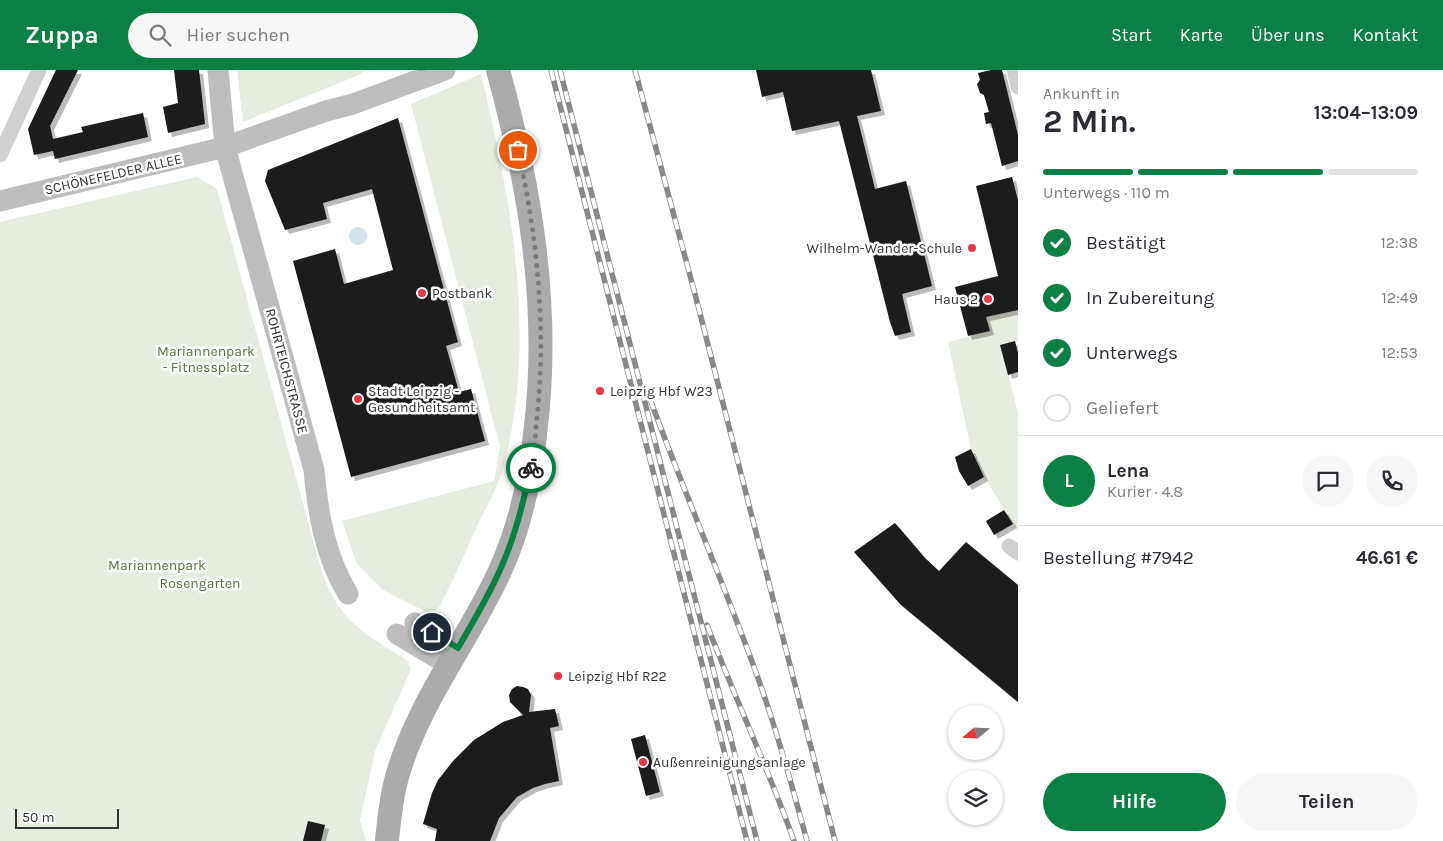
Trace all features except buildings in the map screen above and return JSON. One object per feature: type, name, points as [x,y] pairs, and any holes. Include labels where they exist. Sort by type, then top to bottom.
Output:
[{"type":"main road","name":"ROHRTEICHSTRASSE","points":[[218,70],[226,147],[314,470],[318,512],[328,552],[339,580],[348,594]]},
{"type":"main road","points":[[387,841],[391,800],[403,757],[413,732],[485,602],[500,570],[520,515],[532,465],[540,380],[540,308],[534,235],[523,169],[498,70]]},
{"type":"main road","name":"SCHÖNEFELDER ALLEE","points":[[0,201],[226,147],[326,111],[353,104],[397,75],[432,72]]},
{"type":"main road","points":[[406,628],[454,656]]},
{"type":"street","points":[[0,155],[39,70]]},
{"type":"street","points":[[1014,70],[1018,87]]},
{"type":"green space","points":[[237,70],[365,70],[359,75],[243,122]]},
{"type":"green space","points":[[481,74],[503,173],[511,223],[517,274],[520,326],[518,376],[512,426],[499,481],[440,606],[430,614],[383,590],[357,564],[342,521],[494,481],[500,447],[411,104]]},
{"type":"green space","name":"Mariannenpark","points":[[197,177],[217,189],[322,573],[337,604],[345,615],[370,637],[408,661],[411,669],[375,751],[360,820],[366,841],[0,841],[0,222]]},
{"type":"green space","points":[[1018,310],[1018,341],[1001,345],[1018,413],[1018,531],[984,477],[971,449],[948,342],[989,331],[986,317]]},
{"type":"water","points":[[354,227],[362,227],[367,232],[365,243],[354,245],[349,240],[349,232]]},
{"type":"tram line","points":[[418,70],[425,70]]},
{"type":"railway","points":[[551,70],[747,841]]},
{"type":"railway","points":[[560,70],[757,841]]},
{"type":"railway","points":[[635,70],[695,294],[835,841]]},
{"type":"railway","points":[[650,399],[762,688],[807,841]]},
{"type":"railway","points":[[707,625],[794,841]]},
{"type":"way so far","points":[[518,150],[534,235],[540,308],[540,380],[531,468]]},
{"type":"place","name":"Wilhelm-Wander-Schule","points":[[972,248]]},
{"type":"place","name":"Postbank","points":[[422,293]]},
{"type":"place","name":"Haus 2","points":[[988,299]]},
{"type":"place","name":"Leipzig Hbf W23","points":[[600,391]]},
{"type":"place","name":"Stadt Leipzig - Gesundheitsamt","points":[[358,399]]},
{"type":"place","name":"Leipzig Hbf R22","points":[[558,676]]},
{"type":"place","name":"Außenreinigungsanlage","points":[[643,762]]},
{"type":"route","points":[[432,632],[458,648],[485,602],[500,570],[520,515],[531,468]]},
{"type":"park label","name":"Mariannenpark - Fitnessplatz","points":[[206,360]]},
{"type":"park label","name":"Rosengarten","points":[[200,583]]}]
